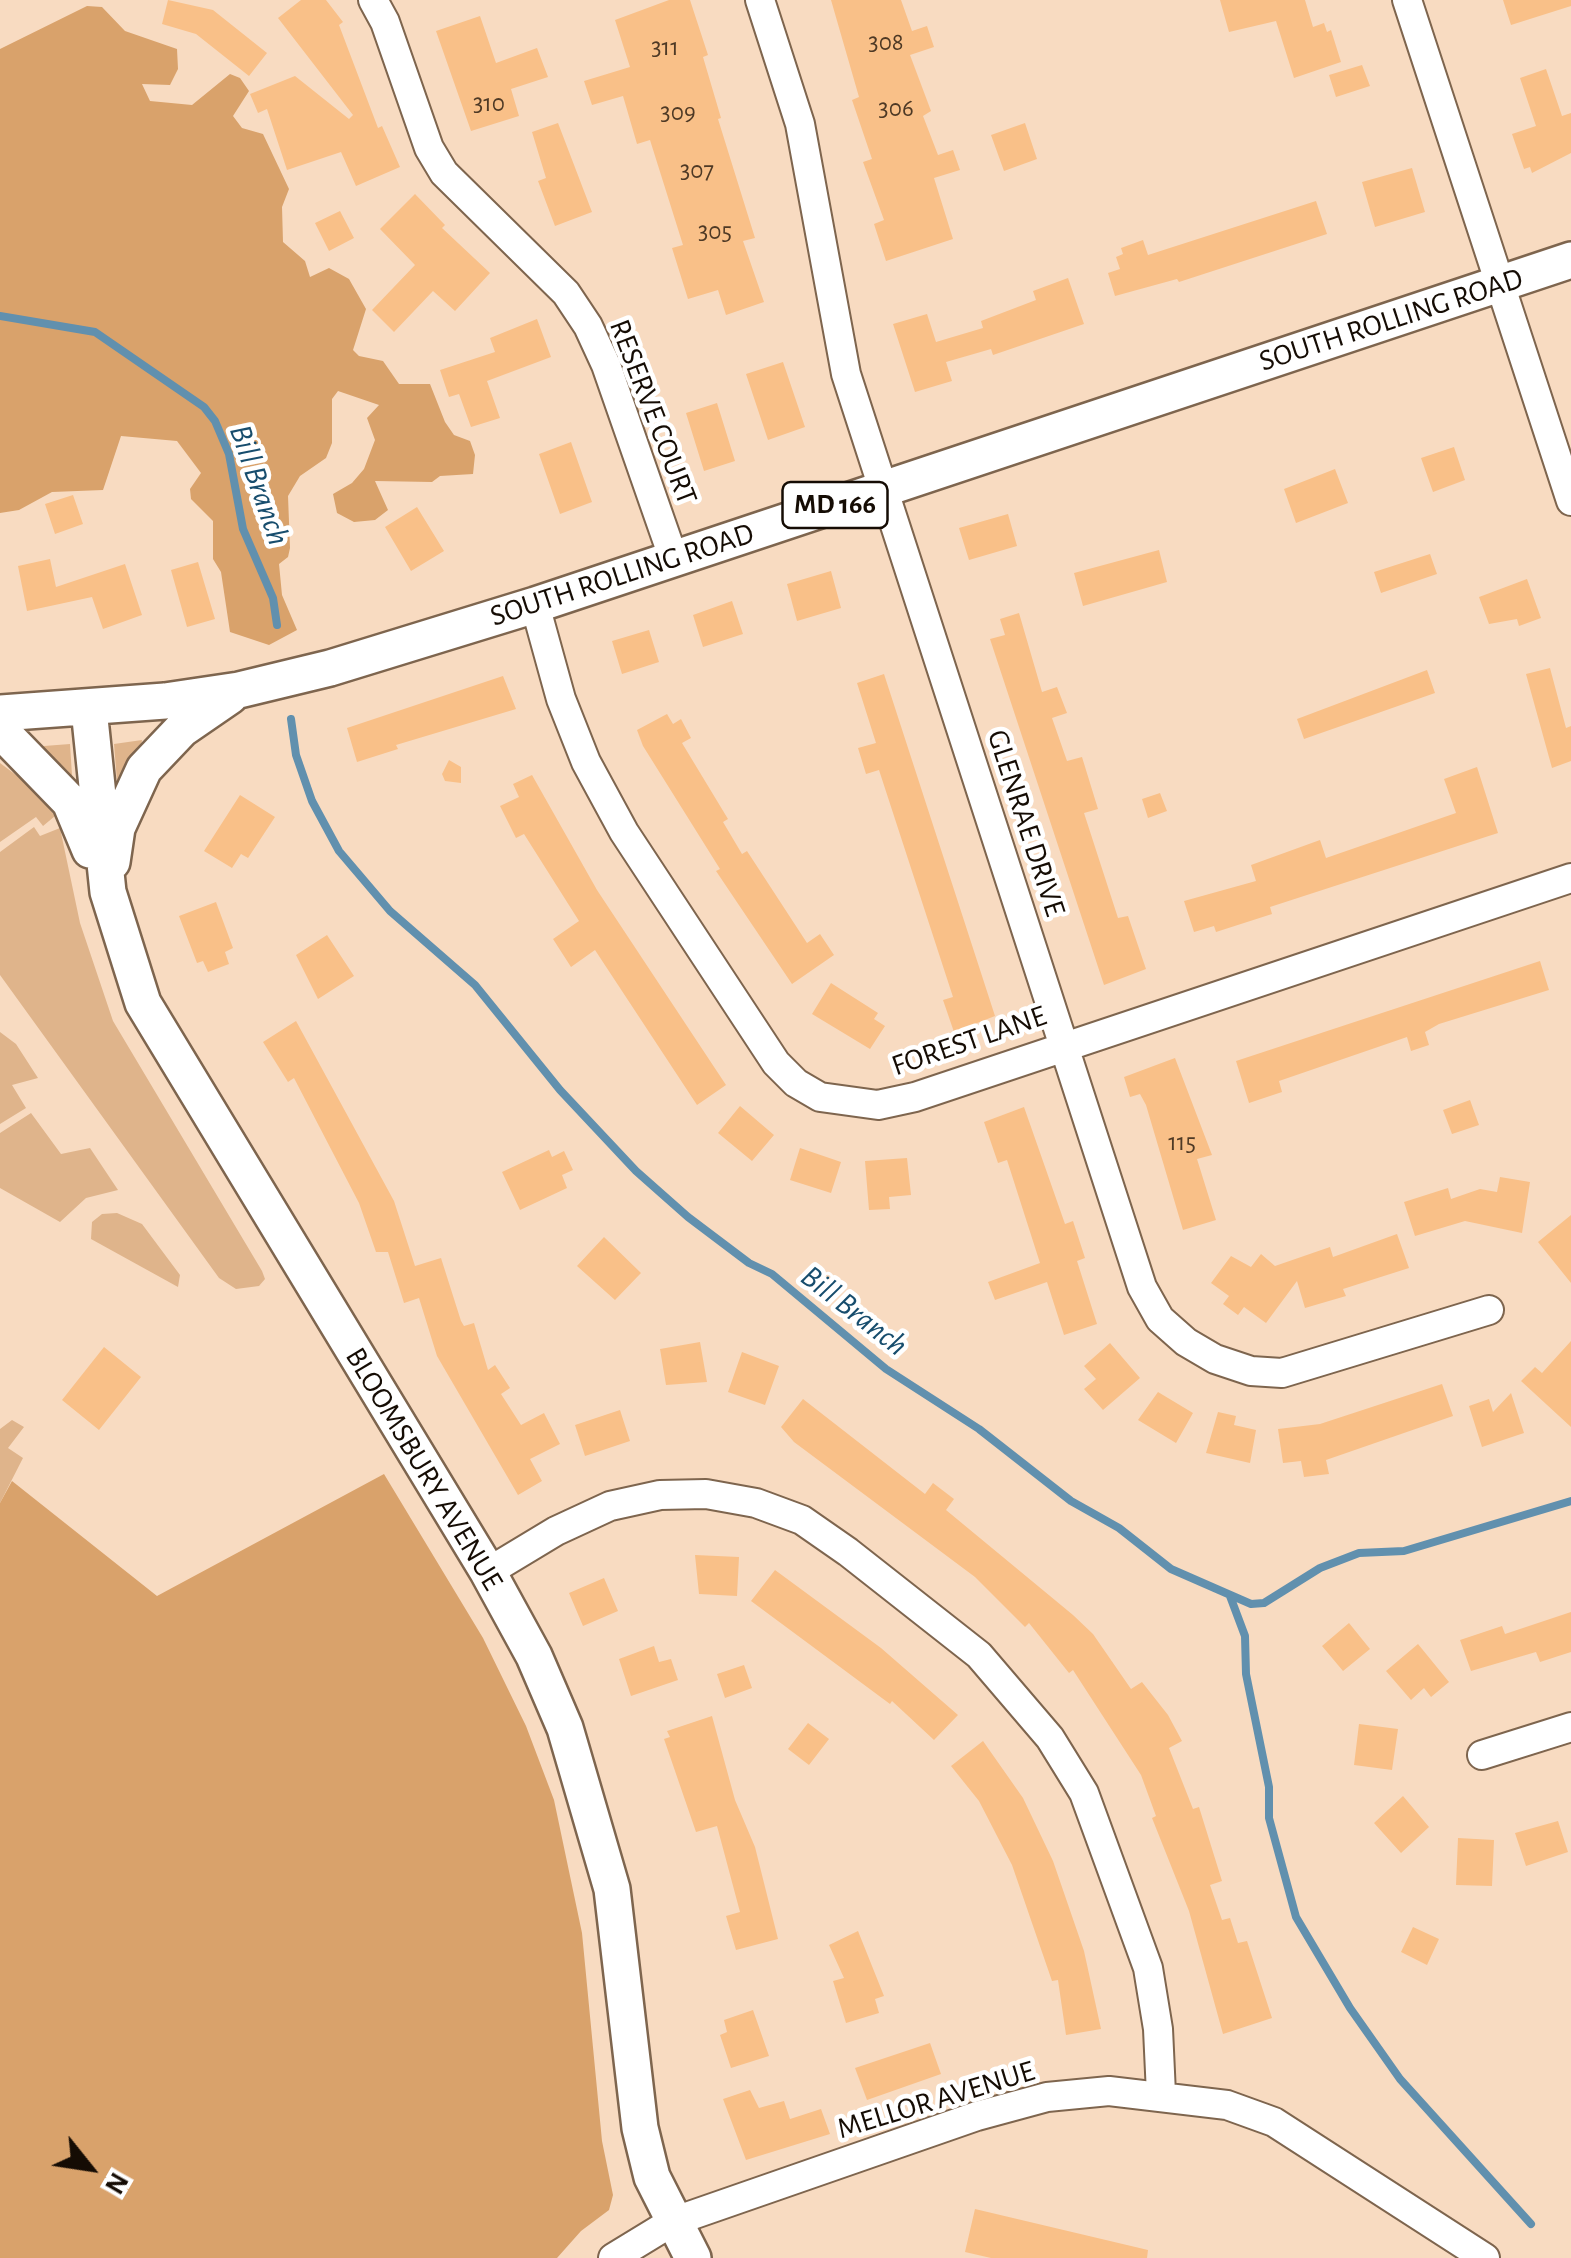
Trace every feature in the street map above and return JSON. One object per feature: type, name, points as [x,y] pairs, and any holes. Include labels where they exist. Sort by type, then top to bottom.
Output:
[{"type":"main road","name":"SOUTH ROLLING ROAD","points":[[0,713],[89,708],[239,690],[535,605],[1571,260]]},
{"type":"main road","points":[[108,892],[117,828],[144,768],[182,729],[239,690]]},
{"type":"main road","name":"BLOOMSBURY AVENUE","points":[[89,708],[108,892],[142,1003],[488,1572],[534,1656],[565,1728],[592,1806],[612,1888],[640,2128],[652,2177],[693,2258]]},
{"type":"main road","points":[[0,730],[70,802],[108,892]]},
{"type":"street","name":"RESERVE COURT","points":[[373,0],[385,22],[429,148],[444,174],[566,293],[588,326],[606,365],[673,557]]},
{"type":"street","name":"GLENRAE DRIVE","points":[[760,0],[800,124],[817,201],[833,318],[883,489],[1142,1287],[1160,1319],[1186,1342],[1215,1359],[1251,1371],[1282,1373],[1488,1310]]},
{"type":"street","points":[[1407,0],[1571,501]]},
{"type":"street","name":"FOREST LANE","points":[[535,605],[561,699],[586,762],[624,832],[776,1063],[796,1083],[820,1097],[878,1105],[914,1097],[1064,1043],[1571,878]]},
{"type":"street","points":[[488,1572],[556,1530],[610,1506],[660,1495],[706,1494],[756,1504],[802,1520],[848,1552],[979,1655],[1050,1738],[1084,1793],[1148,1968],[1158,2028],[1161,2094]]},
{"type":"street","points":[[1482,1755],[1571,1727]]},
{"type":"street","name":"MELLOR AVENUE","points":[[614,2258],[672,2222],[977,2116],[1047,2097],[1109,2091],[1161,2094],[1226,2105],[1274,2122],[1484,2258]]},
{"type":"shaded area","points":[[87,6],[102,7],[125,31],[177,49],[178,69],[170,85],[142,84],[150,101],[192,105],[230,74],[240,78],[249,91],[233,116],[242,128],[263,134],[289,189],[282,207],[283,242],[305,261],[310,277],[329,268],[349,279],[366,309],[353,350],[359,356],[383,361],[399,384],[430,384],[445,422],[454,435],[470,441],[475,455],[473,474],[440,476],[432,482],[375,481],[388,510],[375,520],[354,522],[337,513],[333,494],[352,483],[364,469],[375,440],[367,418],[379,405],[338,391],[332,399],[332,443],[326,458],[300,476],[288,496],[290,548],[288,557],[279,564],[282,595],[297,630],[269,645],[230,632],[221,572],[213,559],[213,521],[191,499],[190,489],[201,473],[177,441],[121,436],[103,490],[52,492],[19,510],[0,513],[0,49]]},
{"type":"shaded area","points":[[142,740],[141,747],[118,793],[114,744]]},
{"type":"shaded area","points":[[70,744],[73,791],[39,754],[44,746]]},
{"type":"shaded area","points":[[0,763],[32,787],[55,816],[43,826],[36,817],[0,842]]},
{"type":"shaded area","points":[[34,827],[40,836],[60,828],[80,923],[113,1021],[262,1271],[265,1279],[259,1286],[236,1289],[219,1278],[0,975],[0,852]]},
{"type":"shaded area","points":[[0,1032],[16,1044],[38,1078],[12,1085],[26,1108],[0,1124]]},
{"type":"shaded area","points":[[31,1113],[61,1154],[90,1148],[118,1190],[86,1198],[60,1222],[0,1188],[0,1133]]},
{"type":"shaded area","points":[[117,1213],[142,1224],[180,1275],[178,1287],[91,1239],[92,1222],[102,1214]]},
{"type":"shaded area","points":[[12,1420],[24,1427],[8,1448],[23,1458],[0,1503],[0,1429]]},
{"type":"shaded area","points":[[384,1474],[483,1638],[526,1726],[554,1800],[582,1933],[602,2141],[613,2195],[609,2210],[581,2231],[557,2258],[0,2258],[0,1503],[12,1481],[157,1596]]},
{"type":"building","points":[[168,0],[213,10],[267,53],[249,76],[196,34],[162,24]]},
{"type":"building","points":[[301,0],[326,0],[343,22],[339,25],[378,128],[382,126],[400,167],[356,186],[341,152],[287,170],[267,109],[258,113],[250,94],[295,76],[349,119],[353,115],[278,18]]},
{"type":"building","points":[[669,0],[690,0],[708,55],[703,57],[721,118],[718,119],[755,238],[743,241],[764,302],[726,315],[718,290],[688,299],[672,248],[683,245],[650,140],[637,144],[623,96],[592,105],[584,81],[630,67],[615,20]]},
{"type":"building","points":[[831,0],[901,0],[912,31],[927,26],[934,47],[910,55],[931,111],[923,116],[938,155],[953,150],[960,170],[934,178],[953,239],[886,261],[874,224],[884,220],[863,162],[872,159],[852,100],[859,97]]},
{"type":"building","points":[[1220,0],[1305,0],[1313,27],[1324,23],[1327,32],[1331,30],[1341,62],[1294,78],[1276,21],[1229,32]]},
{"type":"building","points":[[1503,0],[1571,0],[1571,6],[1511,25]]},
{"type":"building","points":[[480,16],[496,63],[537,48],[548,77],[511,89],[519,116],[471,131],[436,31]]},
{"type":"building","points":[[1362,65],[1370,86],[1336,97],[1329,75]]},
{"type":"building","points":[[1546,69],[1562,116],[1571,113],[1571,153],[1532,173],[1530,167],[1524,169],[1512,134],[1536,126],[1520,78]]},
{"type":"building","points":[[558,123],[592,212],[555,226],[538,181],[546,178],[532,132]]},
{"type":"building","points":[[1025,123],[1037,159],[1004,171],[991,135]]},
{"type":"building","points":[[1412,168],[1425,212],[1375,227],[1362,182]]},
{"type":"building","points":[[415,194],[445,225],[442,228],[490,273],[455,311],[433,291],[394,332],[372,310],[415,265],[380,229]]},
{"type":"building","points":[[1316,201],[1327,234],[1179,282],[1177,279],[1115,296],[1108,273],[1120,269],[1116,257],[1123,254],[1121,248],[1143,240],[1148,255]]},
{"type":"building","points":[[340,211],[354,238],[329,251],[315,223]]},
{"type":"building","points":[[1068,278],[1084,324],[993,355],[991,349],[946,362],[952,381],[915,392],[893,324],[927,314],[936,342],[983,328],[981,321],[1036,300],[1033,291]]},
{"type":"building","points":[[537,319],[551,357],[487,381],[500,418],[471,427],[459,394],[449,397],[440,370],[495,352],[490,338]]},
{"type":"building","points":[[783,362],[805,427],[768,440],[746,374]]},
{"type":"building","points":[[717,403],[735,461],[704,471],[686,413]]},
{"type":"building","points":[[571,442],[592,502],[560,514],[539,454]]},
{"type":"building","points":[[1454,447],[1465,480],[1433,492],[1421,458]]},
{"type":"building","points":[[1335,469],[1348,503],[1296,523],[1284,489]]},
{"type":"building","points":[[73,495],[83,524],[55,534],[45,504]]},
{"type":"building","points":[[417,507],[444,551],[411,571],[385,527]]},
{"type":"building","points":[[1008,514],[1017,546],[969,560],[959,528]]},
{"type":"building","points":[[1159,550],[1167,582],[1083,606],[1074,573]]},
{"type":"building","points":[[1430,554],[1437,574],[1381,593],[1374,572]]},
{"type":"building","points":[[50,559],[56,587],[125,564],[142,615],[103,629],[92,597],[27,611],[18,566]]},
{"type":"building","points":[[198,562],[215,619],[187,627],[171,570]]},
{"type":"building","points":[[831,571],[841,608],[797,621],[787,584]]},
{"type":"building","points":[[1527,579],[1541,618],[1519,626],[1517,619],[1489,624],[1479,597]]},
{"type":"building","points":[[732,601],[743,634],[703,647],[693,615]]},
{"type":"building","points":[[1019,613],[1042,692],[1057,687],[1067,713],[1052,718],[1067,761],[1082,757],[1098,809],[1084,813],[1118,918],[1128,916],[1146,969],[1104,985],[990,639],[1005,635],[1000,619]]},
{"type":"building","points":[[649,630],[659,662],[622,674],[612,641]]},
{"type":"building","points":[[1550,668],[1566,728],[1571,726],[1571,761],[1552,768],[1526,674]]},
{"type":"building","points":[[1427,670],[1435,693],[1304,739],[1297,719]]},
{"type":"building","points":[[884,674],[995,1016],[954,1032],[943,1000],[953,997],[879,770],[866,774],[858,748],[876,743],[857,683]]},
{"type":"building","points":[[503,676],[516,709],[396,745],[398,749],[357,762],[347,728]]},
{"type":"building","points":[[667,714],[673,724],[681,719],[691,738],[682,743],[728,819],[723,822],[742,854],[747,851],[807,943],[820,934],[834,955],[792,984],[716,871],[720,869],[643,746],[637,730]]},
{"type":"building","points":[[449,760],[461,767],[461,783],[445,781],[442,774]]},
{"type":"building","points":[[1477,767],[1498,833],[1270,907],[1272,914],[1216,932],[1214,926],[1194,932],[1184,901],[1256,881],[1251,865],[1320,840],[1326,858],[1456,813],[1444,779]]},
{"type":"building","points":[[532,775],[597,890],[726,1085],[697,1105],[595,950],[571,967],[553,939],[579,921],[524,834],[516,838],[500,806],[519,797],[513,784]]},
{"type":"building","points":[[1160,793],[1167,811],[1148,818],[1142,799]]},
{"type":"building","points":[[240,795],[275,817],[248,858],[241,854],[232,868],[204,851]]},
{"type":"building","points":[[216,902],[233,948],[225,952],[229,964],[208,972],[203,961],[197,963],[179,916]]},
{"type":"building","points":[[327,935],[354,976],[318,999],[296,955]]},
{"type":"building","points":[[1540,961],[1549,990],[1439,1024],[1425,1032],[1429,1045],[1411,1051],[1407,1037],[1279,1081],[1282,1092],[1249,1103],[1236,1061]]},
{"type":"building","points":[[831,983],[878,1013],[874,1019],[885,1026],[870,1049],[812,1014]]},
{"type":"building","points":[[296,1021],[394,1201],[415,1266],[441,1258],[461,1321],[464,1326],[474,1323],[488,1370],[495,1365],[510,1388],[501,1394],[521,1425],[544,1413],[560,1444],[530,1459],[542,1481],[518,1495],[437,1356],[419,1298],[404,1303],[388,1252],[376,1252],[359,1203],[294,1078],[288,1082],[263,1042]]},
{"type":"building","points":[[1175,1058],[1212,1155],[1197,1159],[1216,1220],[1183,1230],[1146,1105],[1140,1094],[1130,1097],[1124,1077]]},
{"type":"building","points":[[1470,1100],[1479,1125],[1452,1134],[1443,1110]]},
{"type":"building","points":[[740,1106],[774,1135],[752,1161],[718,1133]]},
{"type":"building","points":[[1024,1107],[1065,1224],[1073,1221],[1085,1258],[1077,1261],[1097,1324],[1064,1335],[1047,1282],[995,1300],[988,1282],[1040,1263],[1007,1160],[998,1163],[984,1122]]},
{"type":"building","points":[[800,1148],[841,1162],[831,1193],[790,1180]]},
{"type":"building","points":[[549,1150],[552,1157],[564,1151],[573,1170],[562,1175],[567,1188],[520,1210],[502,1172]]},
{"type":"building","points":[[907,1158],[911,1195],[889,1197],[890,1209],[869,1210],[865,1161]]},
{"type":"building","points":[[1500,1177],[1530,1182],[1522,1233],[1465,1221],[1415,1236],[1404,1202],[1448,1188],[1451,1199],[1480,1189],[1497,1192]]},
{"type":"building","points":[[1571,1215],[1571,1283],[1538,1242]]},
{"type":"building","points":[[1397,1234],[1409,1268],[1343,1289],[1346,1296],[1305,1308],[1297,1281],[1266,1323],[1244,1307],[1238,1315],[1223,1304],[1229,1296],[1211,1283],[1231,1256],[1251,1267],[1261,1254],[1275,1266],[1330,1247],[1333,1257]]},
{"type":"building","points":[[604,1237],[641,1273],[615,1300],[577,1266]]},
{"type":"building","points":[[1571,1341],[1571,1427],[1521,1381],[1535,1367],[1542,1373]]},
{"type":"building","points":[[700,1342],[707,1382],[666,1385],[660,1349]]},
{"type":"building","points":[[1110,1343],[1140,1378],[1103,1410],[1084,1389],[1096,1379],[1084,1366]]},
{"type":"building","points":[[104,1347],[141,1377],[99,1430],[62,1400]]},
{"type":"building","points":[[742,1352],[779,1366],[765,1405],[728,1392]]},
{"type":"building","points":[[1442,1384],[1453,1416],[1326,1460],[1329,1474],[1304,1477],[1301,1461],[1283,1463],[1278,1429],[1320,1424]]},
{"type":"building","points":[[1158,1392],[1193,1413],[1176,1443],[1138,1420]]},
{"type":"building","points":[[1511,1393],[1524,1433],[1482,1447],[1469,1406],[1489,1399],[1493,1412]]},
{"type":"building","points":[[803,1399],[925,1494],[933,1483],[954,1499],[946,1510],[1073,1615],[1093,1634],[1131,1689],[1142,1682],[1168,1715],[1182,1741],[1169,1748],[1193,1809],[1199,1807],[1222,1881],[1210,1885],[1222,1920],[1230,1918],[1238,1943],[1247,1941],[1272,2018],[1223,2034],[1189,1911],[1152,1818],[1156,1816],[1141,1775],[1073,1670],[1069,1673],[1029,1623],[1025,1627],[975,1577],[794,1442],[781,1427]]},
{"type":"building","points":[[620,1410],[630,1441],[585,1456],[575,1425]]},
{"type":"building","points":[[1218,1412],[1236,1416],[1234,1425],[1256,1430],[1250,1463],[1206,1453]]},
{"type":"building","points":[[695,1555],[739,1557],[737,1596],[699,1594]]},
{"type":"building","points":[[775,1570],[881,1648],[958,1715],[934,1740],[892,1701],[890,1704],[751,1601]]},
{"type":"building","points":[[604,1578],[618,1611],[583,1626],[569,1593]]},
{"type":"building","points":[[1571,1612],[1571,1652],[1540,1662],[1536,1652],[1471,1671],[1460,1640],[1502,1626],[1505,1634]]},
{"type":"building","points":[[1349,1623],[1370,1649],[1343,1671],[1322,1646]]},
{"type":"building","points":[[1418,1644],[1449,1682],[1431,1697],[1424,1688],[1411,1700],[1386,1671]]},
{"type":"building","points":[[654,1646],[659,1662],[671,1659],[678,1680],[631,1696],[619,1659]]},
{"type":"building","points":[[744,1665],[752,1688],[725,1698],[717,1674]]},
{"type":"building","points":[[712,1716],[735,1800],[755,1847],[778,1939],[736,1950],[726,1916],[740,1912],[717,1826],[696,1832],[664,1739],[670,1737],[667,1731]]},
{"type":"building","points":[[808,1723],[829,1739],[809,1765],[788,1749]]},
{"type":"building","points":[[1359,1724],[1398,1729],[1392,1770],[1354,1765]]},
{"type":"building","points":[[983,1741],[1023,1798],[1053,1861],[1084,1951],[1101,2029],[1066,2035],[1058,1980],[1052,1981],[1012,1865],[979,1801],[951,1766]]},
{"type":"building","points":[[1403,1796],[1429,1827],[1401,1853],[1374,1823]]},
{"type":"building","points":[[1558,1821],[1568,1852],[1526,1866],[1515,1833]]},
{"type":"building","points":[[1458,1838],[1494,1840],[1492,1886],[1456,1885]]},
{"type":"building","points":[[1413,1927],[1439,1939],[1427,1965],[1401,1952]]},
{"type":"building","points":[[858,1931],[884,1996],[875,1999],[879,2013],[846,2023],[833,1981],[844,1978],[829,1945]]},
{"type":"building","points":[[753,2010],[769,2056],[731,2068],[720,2035],[727,2032],[724,2020]]},
{"type":"building","points":[[930,2043],[941,2074],[867,2100],[855,2068]]},
{"type":"building","points":[[750,2090],[759,2108],[784,2101],[790,2119],[821,2109],[830,2134],[746,2160],[723,2099]]},
{"type":"building","points":[[975,2209],[1148,2250],[1147,2258],[991,2258],[965,2252]]},
{"type":"waterway","name":"Bill Branch","points":[[0,316],[95,332],[204,407],[215,421],[229,454],[243,529],[273,598],[277,625]]},
{"type":"waterway","name":"Bill Branch","points":[[291,719],[296,755],[312,801],[339,851],[390,911],[475,985],[560,1090],[636,1171],[688,1217],[749,1263],[772,1274],[886,1369],[979,1429],[1071,1501],[1119,1528],[1171,1569],[1251,1604],[1264,1603],[1320,1568],[1359,1553],[1404,1551],[1571,1501]]},
{"type":"waterway","points":[[1230,1596],[1245,1636],[1246,1674],[1269,1787],[1269,1818],[1296,1917],[1350,2008],[1400,2079],[1531,2224]]}]
